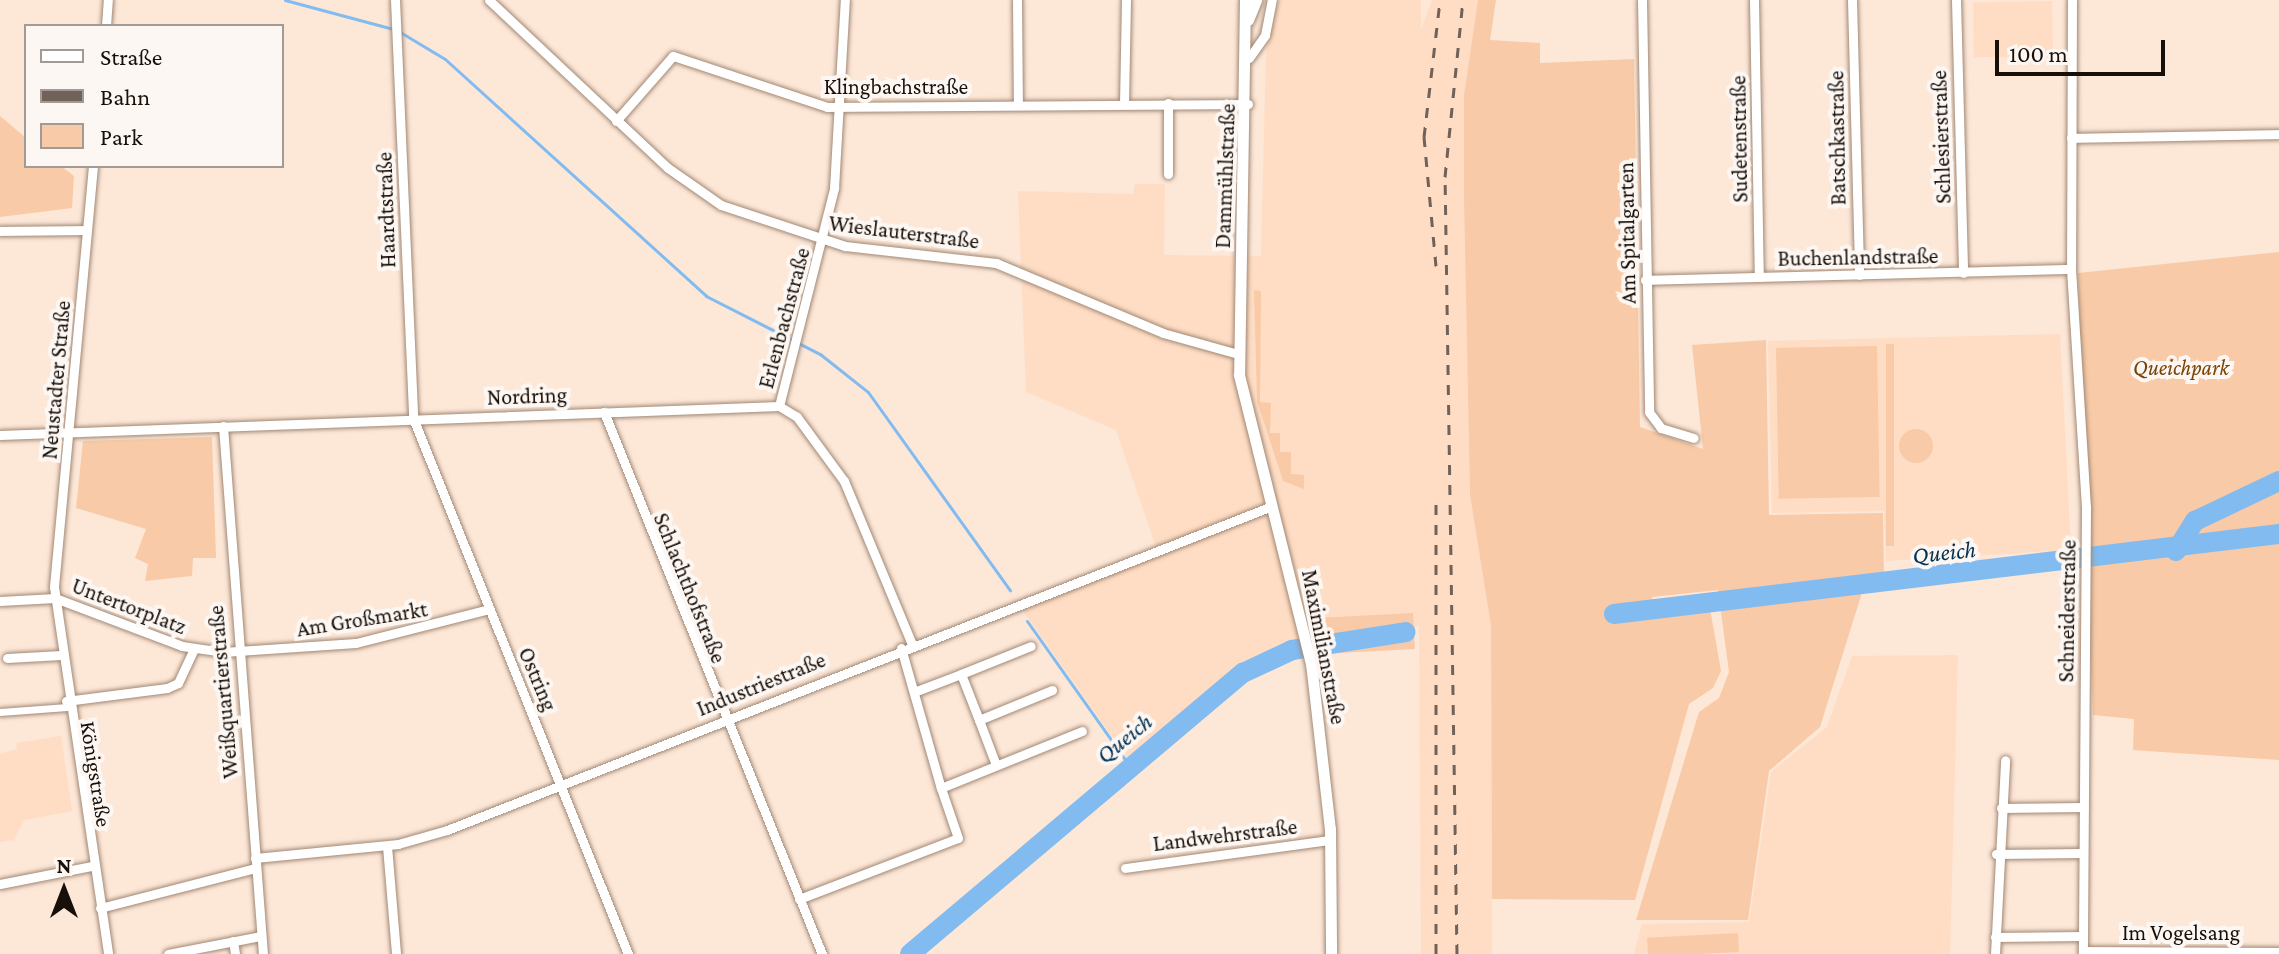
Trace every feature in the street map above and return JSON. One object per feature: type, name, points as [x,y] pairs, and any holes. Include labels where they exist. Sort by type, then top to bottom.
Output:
[{"type":"street","points":[[106,24],[108,0]]},
{"type":"street","name":"Haardtstraße","points":[[395,0],[413,418]]},
{"type":"street","name":"Wieslauterstraße","points":[[489,0],[616,121],[707,198],[823,241],[996,263],[1163,333],[1238,354]]},
{"type":"street","name":"Erlenbachstraße","points":[[779,406],[823,241],[840,108],[845,0]]},
{"type":"street","points":[[1017,0],[1018,105]]},
{"type":"street","points":[[1124,104],[1126,0]]},
{"type":"street","name":"Dammühlstraße","points":[[1238,354],[1249,58],[1245,0]]},
{"type":"street","points":[[1248,20],[1256,0]]},
{"type":"street","points":[[1249,58],[1265,35],[1272,0]]},
{"type":"street","name":"Am Spitalgarten","points":[[1642,0],[1649,412],[1661,428],[1693,438]]},
{"type":"street","name":"Sudetenstraße","points":[[1754,0],[1759,277]]},
{"type":"street","name":"Batschkastraße","points":[[1852,0],[1859,275]]},
{"type":"street","name":"Schlesierstraße","points":[[1956,0],[1963,273]]},
{"type":"street","name":"Schneiderstraße","points":[[2072,0],[2071,269],[2086,548],[2083,953]]},
{"type":"street","name":"Klingbachstraße","points":[[616,121],[673,56],[800,102],[840,108],[1248,104]]},
{"type":"street","points":[[1168,103],[1168,174]]},
{"type":"street","points":[[2071,138],[2279,134]]},
{"type":"street","name":"Neustadter Straße","points":[[55,598],[93,168]]},
{"type":"street","points":[[0,231],[87,230]]},
{"type":"street","name":"Buchenlandstraße","points":[[1645,280],[2071,269]]},
{"type":"street","name":"Maximilianstraße","points":[[1238,354],[1311,663],[1330,840],[1331,954]]},
{"type":"street","points":[[779,406],[797,417],[844,481],[906,646],[914,692],[958,838],[799,899]]},
{"type":"street","name":"Nordring","points":[[0,435],[779,406]]},
{"type":"street","name":"Schlachthofstraße","points":[[604,412],[724,719],[822,954]]},
{"type":"street","name":"Ostring","points":[[413,418],[628,954]]},
{"type":"street","name":"Weißquartierstraße","points":[[223,426],[263,954]]},
{"type":"street","name":"Industriestraße","points":[[100,908],[256,863],[387,846],[561,784],[906,646],[1272,506]]},
{"type":"street","points":[[0,601],[55,598]]},
{"type":"street","name":"Untertorplatz","points":[[55,598],[194,649],[238,652]]},
{"type":"street","name":"Königstraße","points":[[55,598],[67,704],[108,954]]},
{"type":"street","name":"Am Großmarkt","points":[[238,652],[356,643],[489,609]]},
{"type":"street","points":[[914,692],[1031,646]]},
{"type":"street","points":[[0,712],[167,688],[178,683],[194,649]]},
{"type":"street","points":[[7,658],[61,655]]},
{"type":"street","points":[[961,674],[996,765]]},
{"type":"street","points":[[979,720],[1052,690]]},
{"type":"street","points":[[941,788],[1082,731]]},
{"type":"street","points":[[1995,954],[1996,854],[2005,760]]},
{"type":"street","points":[[2001,808],[2084,807]]},
{"type":"street","name":"Landwehrstraße","points":[[1125,868],[1330,840]]},
{"type":"street","points":[[387,846],[396,954]]},
{"type":"street","points":[[1996,854],[2083,853]]},
{"type":"street","points":[[0,884],[92,866]]},
{"type":"street","points":[[168,954],[261,936]]},
{"type":"street","points":[[1995,937],[2083,936]]},
{"type":"street","points":[[233,941],[235,954]]},
{"type":"street","name":"Im Vogelsang","points":[[2083,953],[2279,952]]},
{"type":"shaded area","points":[[1279,0],[1421,0],[1421,29],[1432,0],[1478,0],[1464,95],[1468,392],[1470,495],[1491,626],[1492,954],[1421,954],[1419,626],[1292,649],[1242,672],[1130,762],[1019,605],[1157,550],[1116,430],[1026,392],[1018,191],[1133,194],[1135,184],[1165,184],[1164,255],[1261,256],[1266,52]]},
{"type":"shaded area","points":[[2052,1],[2053,56],[1974,57],[1973,2]]},
{"type":"shaded area","points":[[2060,334],[2071,550],[1886,561],[1884,511],[1772,513],[1768,341]]},
{"type":"shaded area","points":[[1958,655],[1950,954],[1634,954],[1642,924],[1749,922],[1771,772],[1827,727],[1852,656]]},
{"type":"shaded area","points":[[61,736],[72,811],[24,820],[14,840],[0,842],[0,754],[17,749],[16,743]]},
{"type":"green space","points":[[1478,0],[1496,0],[1490,40],[1540,43],[1540,63],[1634,59],[1640,427],[1703,449],[1692,345],[1766,340],[1769,515],[1883,513],[1884,580],[1865,583],[1820,727],[1769,771],[1748,920],[1636,920],[1699,712],[1719,698],[1729,672],[1718,590],[1652,597],[1652,614],[1710,608],[1721,671],[1713,688],[1689,704],[1635,900],[1492,899],[1491,626],[1470,495],[1464,197],[1464,95]]},
{"type":"green space","points":[[0,116],[24,136],[24,168],[64,168],[74,176],[72,208],[0,217]]},
{"type":"green space","name":"Queichpark","points":[[2279,252],[2279,760],[2133,750],[2134,719],[2093,715],[2078,273]]},
{"type":"green space","points":[[1254,290],[1261,291],[1260,402],[1271,403],[1270,433],[1280,433],[1280,452],[1291,452],[1291,474],[1304,475],[1304,489],[1283,481],[1257,401]]},
{"type":"green space","points":[[1886,344],[1894,344],[1894,546],[1886,546]]},
{"type":"green space","points":[[1877,346],[1880,497],[1779,499],[1776,348]]},
{"type":"green space","points":[[1916,429],[1928,434],[1933,446],[1928,458],[1916,463],[1904,458],[1899,446],[1904,434]]},
{"type":"green space","points":[[212,437],[216,558],[193,558],[192,576],[145,581],[148,564],[135,558],[146,529],[76,508],[83,441]]},
{"type":"green space","points":[[1413,613],[1415,649],[1319,654],[1317,618]]},
{"type":"green space","points":[[1738,933],[1739,952],[1648,954],[1647,938]]},
{"type":"waterway","points":[[285,0],[393,29]]},
{"type":"waterway","points":[[400,32],[445,59],[706,296],[820,354],[868,392],[1010,590]]},
{"type":"waterway","points":[[2176,551],[2195,521],[2279,481]]},
{"type":"waterway","name":"Queich","points":[[1614,614],[2279,534]]},
{"type":"waterway","points":[[1027,621],[1129,765]]},
{"type":"waterway","name":"Queich","points":[[910,954],[1243,673],[1292,650],[1406,632]]},
{"type":"railway","points":[[1436,266],[1424,137],[1440,0]]},
{"type":"railway","points":[[1457,954],[1445,177],[1463,0]]},
{"type":"railway","points":[[1436,499],[1436,954]]}]
